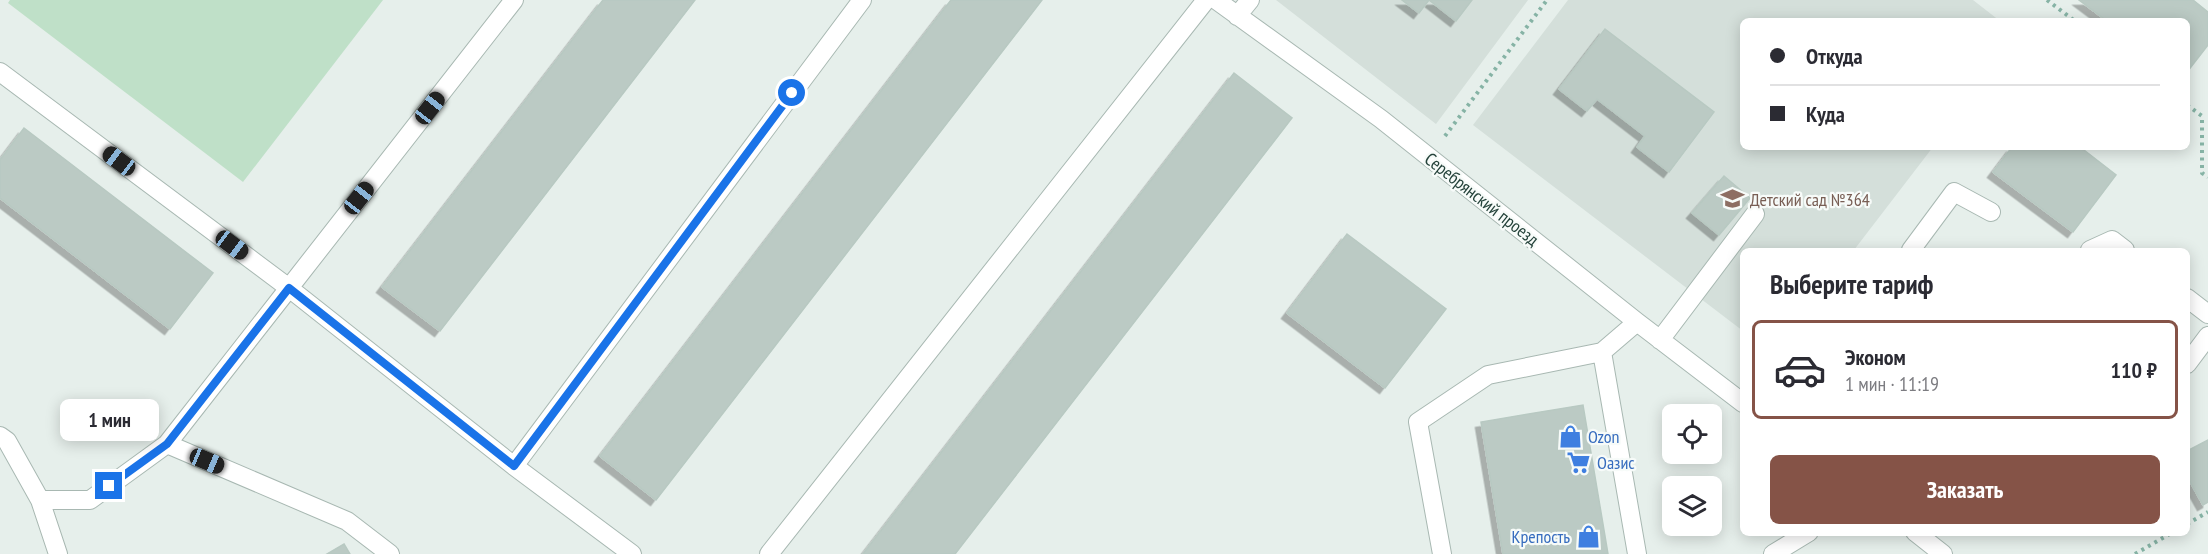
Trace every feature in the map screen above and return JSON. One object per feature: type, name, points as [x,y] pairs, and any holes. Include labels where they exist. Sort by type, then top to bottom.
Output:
[{"type":"street","points":[[40,500],[90,500],[167,444],[514,0]]},
{"type":"street","points":[[514,466],[862,0]]},
{"type":"street","points":[[769,554],[1206,0]]},
{"type":"street","name":"Серебрянский проезд","points":[[1216,0],[1381,119],[1740,401]]},
{"type":"street","points":[[1237,16],[1250,0]]},
{"type":"street","points":[[2,77],[289,288],[514,466],[632,554]]},
{"type":"street","points":[[1912,248],[1954,192],[1991,212]]},
{"type":"street","points":[[1660,340],[1755,214]]},
{"type":"street","points":[[2094,248],[2112,240],[2122,248]]},
{"type":"street","points":[[2190,300],[2208,314]]},
{"type":"street","points":[[1442,554],[1418,422],[1488,375],[1602,352],[1637,322]]},
{"type":"street","points":[[2190,360],[2208,336]]},
{"type":"street","points":[[1602,352],[1637,554]]},
{"type":"street","points":[[2,443],[40,500],[58,554]]},
{"type":"street","points":[[167,444],[347,521],[390,554]]},
{"type":"street","points":[[1773,554],[1802,536]]},
{"type":"street","points":[[1920,536],[1943,554]]},
{"type":"path","points":[[1443,139],[1548,0]]},
{"type":"path","points":[[2047,0],[2071,18]]},
{"type":"path","points":[[2190,107],[2202,116],[2202,173],[2208,177]]},
{"type":"path","points":[[2190,522],[2208,512]]},
{"type":"path","points":[[2135,554],[2166,536]]},
{"type":"shaded area","points":[[1276,0],[1528,0],[1436,124]]},
{"type":"shaded area","name":"Детский сад №364","points":[[1568,0],[1973,0],[1996,18],[1740,18],[1740,150],[1931,150],[1856,248],[1740,248],[1740,329],[1473,125]]},
{"type":"green space","points":[[10,0],[383,0],[243,182],[8,3]]},
{"type":"building","points":[[603,0],[695,0],[440,331],[382,287]]},
{"type":"building","points":[[951,0],[1042,0],[656,500],[600,456]]},
{"type":"building","points":[[1402,0],[1429,0],[1419,13]]},
{"type":"building","points":[[1429,0],[1472,0],[1456,21]]},
{"type":"building","points":[[2079,0],[2193,0],[2208,12],[2208,45],[2190,68],[2190,18],[2103,18]]},
{"type":"building","points":[[1605,29],[1714,112],[1669,172],[1637,147],[1645,136],[1597,99],[1587,111],[1559,89]]},
{"type":"building","points":[[1234,73],[1292,118],[955,554],[863,554]]},
{"type":"building","points":[[24,128],[213,273],[170,329],[0,198],[0,160]]},
{"type":"building","points":[[2010,150],[2084,150],[2116,175],[2073,232],[1993,172]]},
{"type":"building","points":[[1724,176],[1750,198],[1719,235],[1692,213]]},
{"type":"building","points":[[1347,234],[1446,309],[1385,388],[1287,313]]},
{"type":"building","points":[[1583,405],[1608,554],[1503,554],[1481,422]]},
{"type":"building","points":[[2208,440],[2208,502],[2203,505],[2190,481],[2190,449]]},
{"type":"building","points":[[344,544],[350,554],[327,554]]},
{"type":"place","name":"Детский сад №364","points":[[1732,199]]},
{"type":"place","name":"Ozon","points":[[1570,436]]},
{"type":"place","name":"Оазис","points":[[1579,462]]},
{"type":"place","name":"Крепость","points":[[1588,536]]},
{"type":"route","points":[[109,486],[167,444],[289,288],[514,466],[792,93]]}]
